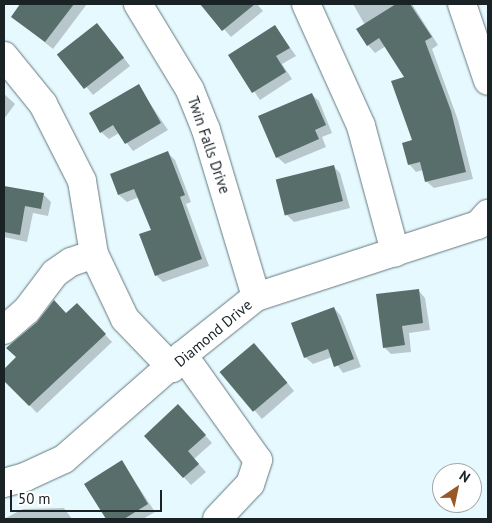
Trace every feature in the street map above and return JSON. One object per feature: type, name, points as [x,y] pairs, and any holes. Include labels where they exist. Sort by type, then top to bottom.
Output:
[{"type":"street","name":"Twin Falls Drive","points":[[138,4],[190,90],[206,130],[256,297]]},
{"type":"street","points":[[306,4],[361,126],[395,252]]},
{"type":"street","points":[[462,4],[488,81]]},
{"type":"street","points":[[4,56],[43,104],[82,181],[94,254],[126,319],[178,361],[258,460],[250,484],[217,519]]},
{"type":"street","name":"Diamond Drive","points":[[4,483],[25,477],[64,459],[256,297],[395,252],[483,219]]},
{"type":"street","points":[[4,330],[27,310],[55,273],[71,262],[94,254]]},
{"type":"building","points":[[20,4],[74,4],[45,42],[11,17]]},
{"type":"building","points":[[200,4],[255,4],[222,31]]},
{"type":"building","points":[[396,4],[410,4],[432,37],[425,41],[451,111],[466,172],[425,182],[420,162],[408,165],[402,143],[412,140],[391,81],[404,77],[379,38],[367,46],[356,29]]},
{"type":"building","points":[[97,23],[124,58],[84,89],[57,54]]},
{"type":"building","points":[[275,25],[290,48],[276,56],[286,72],[252,93],[228,55]]},
{"type":"building","points":[[139,84],[161,123],[125,144],[113,125],[100,133],[89,113]]},
{"type":"building","points":[[312,93],[326,125],[315,130],[319,139],[276,158],[258,116]]},
{"type":"building","points":[[168,151],[185,195],[180,197],[202,259],[155,276],[139,234],[151,230],[134,189],[118,195],[110,174]]},
{"type":"building","points":[[334,165],[343,201],[285,215],[276,180]]},
{"type":"building","points":[[4,186],[44,193],[41,209],[25,206],[20,235],[4,232]]},
{"type":"building","points":[[419,289],[423,323],[402,326],[405,345],[383,348],[376,294]]},
{"type":"building","points":[[54,300],[66,313],[77,303],[106,334],[29,406],[4,381],[4,369],[16,357],[6,348],[37,322]]},
{"type":"building","points":[[334,307],[354,359],[334,367],[328,349],[304,358],[291,323]]},
{"type":"building","points":[[254,343],[287,383],[253,412],[220,372]]},
{"type":"building","points":[[178,404],[206,435],[188,451],[199,464],[183,478],[144,436]]},
{"type":"building","points":[[122,460],[148,504],[124,519],[106,519],[84,484]]}]
